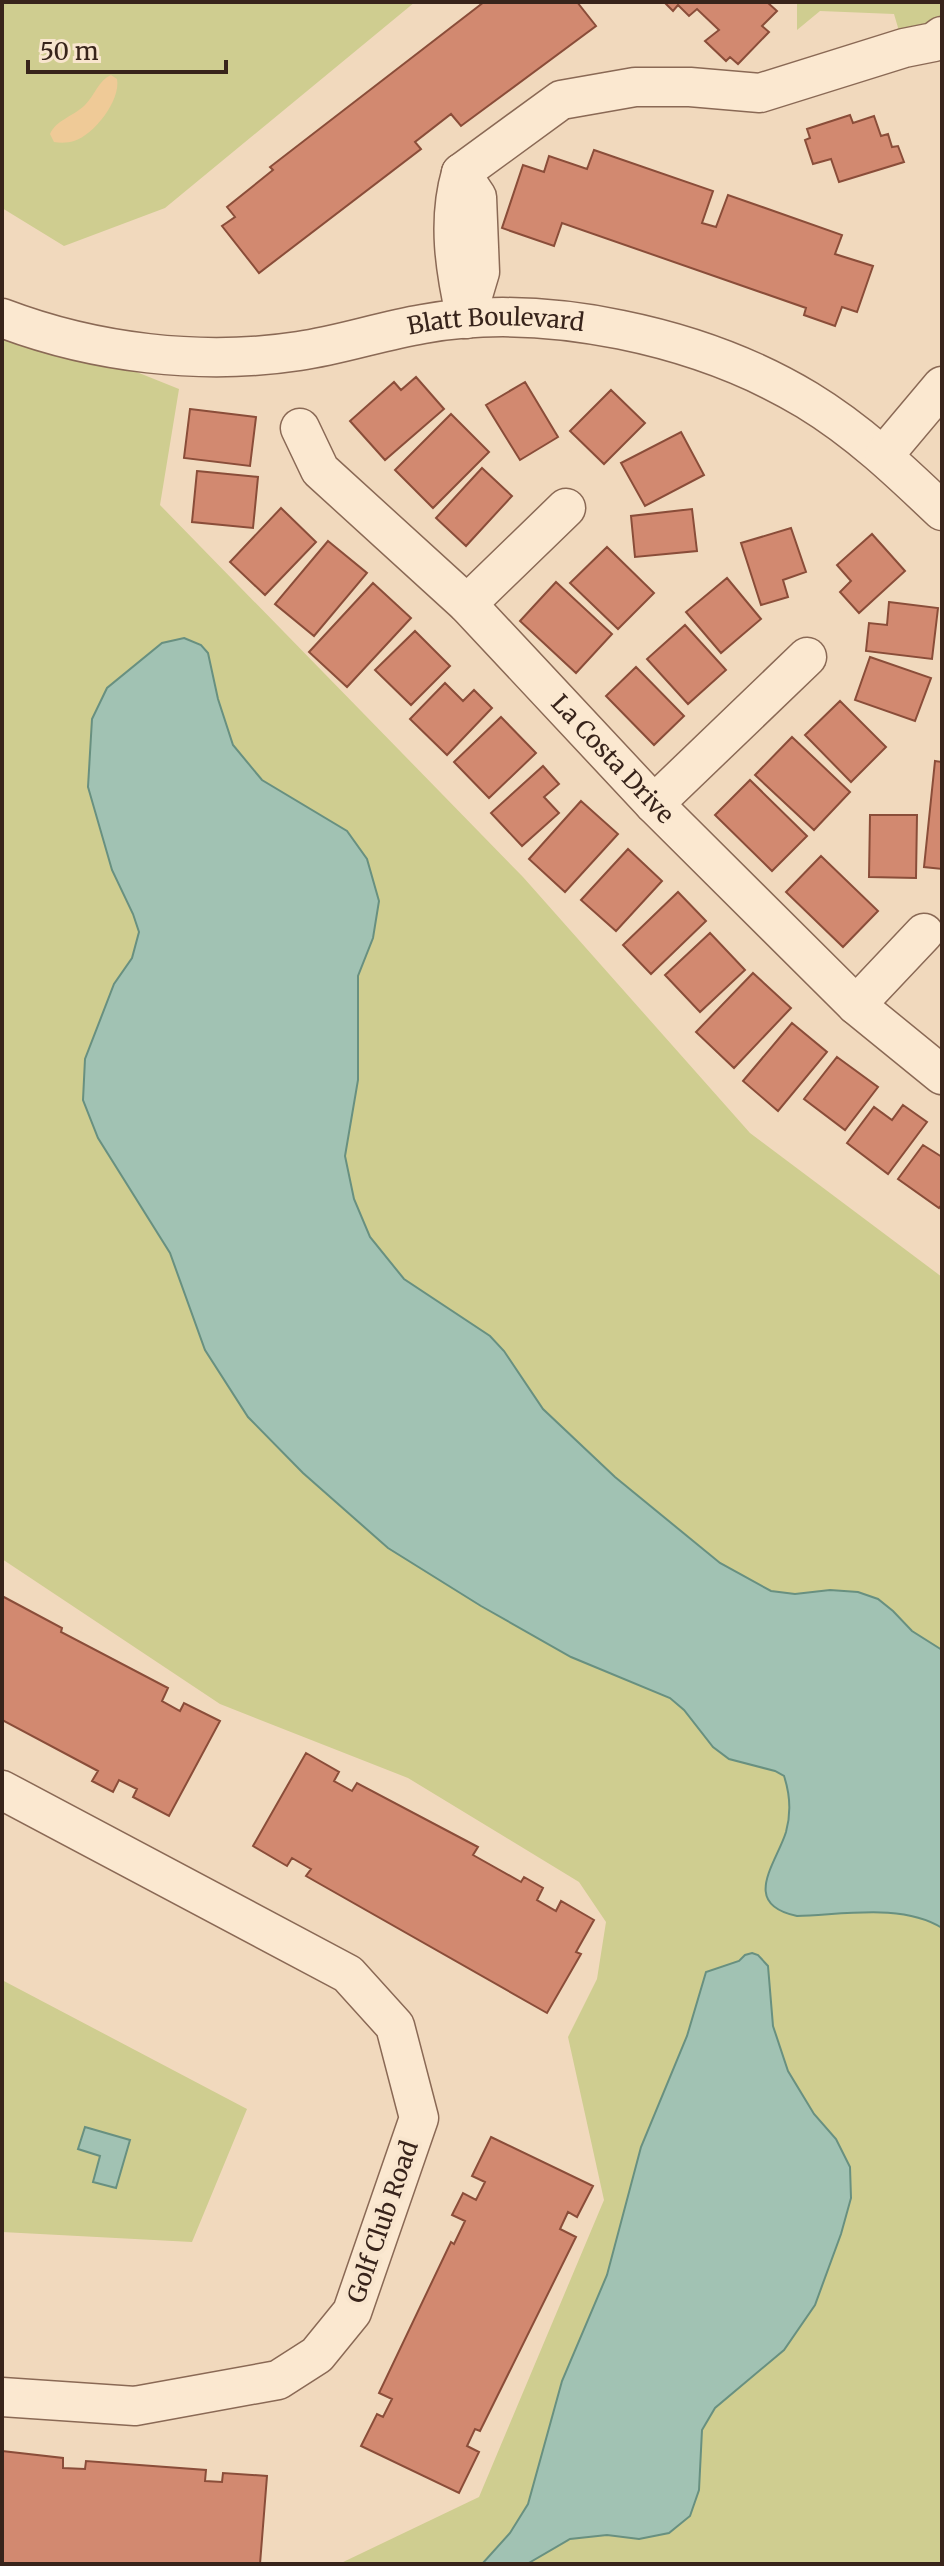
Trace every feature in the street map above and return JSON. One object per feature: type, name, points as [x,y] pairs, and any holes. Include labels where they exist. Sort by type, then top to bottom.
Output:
[{"type":"street","points":[[466,319],[480,272],[477,197],[461,173],[561,100],[635,87],[690,87],[760,93],[904,48],[939,48]]},
{"type":"street","name":"Blatt Boulevard","points":[[2,318],[40,333],[90,344],[199,357],[257,356],[300,351],[423,324],[466,319],[552,320],[601,327],[680,346],[765,378],[806,400],[884,455],[942,511]]},
{"type":"street","points":[[884,455],[942,386]]},
{"type":"street","name":"La Costa Drive","points":[[300,428],[320,470],[467,604],[654,804],[856,1005],[942,1075]]},
{"type":"street","points":[[467,604],[566,508]]},
{"type":"street","points":[[654,804],[807,657]]},
{"type":"street","points":[[856,1005],[924,933]]},
{"type":"street","name":"Golf Club Road","points":[[2,1790],[348,1974],[395,2026],[419,2118],[352,2312],[317,2355],[278,2380],[135,2406],[2,2397]]},
{"type":"shaded area","points":[[2,2],[415,2],[165,208],[64,246],[2,208]]},
{"type":"shaded area","points":[[797,2],[942,2],[942,36],[904,48],[894,14],[820,11],[797,30]]},
{"type":"shaded area","points":[[2,318],[179,389],[160,505],[523,877],[750,1133],[942,1277],[942,2564],[339,2564],[479,2497],[604,2200],[568,2037],[597,1979],[606,1922],[579,1882],[408,1778],[220,1704],[2,1559]]},
{"type":"shaded area","points":[[184,638],[201,645],[208,653],[218,699],[233,745],[262,780],[347,831],[367,859],[379,901],[373,938],[358,976],[358,1080],[345,1156],[354,1199],[370,1237],[404,1279],[490,1336],[504,1351],[543,1409],[615,1477],[720,1563],[771,1591],[795,1594],[830,1590],[858,1592],[878,1599],[912,1631],[942,1650],[942,1928],[909,1915],[871,1912],[797,1916],[780,1910],[770,1902],[766,1882],[788,1825],[788,1790],[784,1776],[729,1759],[713,1747],[684,1710],[670,1698],[571,1657],[388,1548],[303,1473],[248,1417],[205,1350],[170,1253],[98,1138],[83,1100],[85,1059],[114,984],[132,958],[139,932],[112,870],[88,787],[92,719],[107,688],[162,643]]},
{"type":"shaded area","points":[[752,1953],[768,1966],[773,2026],[788,2071],[814,2114],[836,2139],[850,2167],[851,2198],[815,2305],[784,2350],[715,2408],[702,2430],[699,2490],[690,2516],[669,2533],[639,2539],[607,2535],[570,2539],[527,2564],[482,2564],[510,2533],[528,2504],[562,2381],[607,2275],[641,2147],[687,2036],[706,1972],[739,1961]]},
{"type":"shaded area","points":[[2,1980],[247,2109],[192,2242],[2,2232]]},
{"type":"shaded area","points":[[85,2127],[130,2140],[116,2188],[93,2182],[100,2156],[78,2149]]},
{"type":"sand","points":[[111,75],[117,79],[117,87],[104,116],[82,137],[64,143],[54,142],[50,134],[53,129],[85,105]]},
{"type":"building","points":[[484,2],[577,2],[596,26],[461,126],[451,114],[415,142],[421,149],[259,273],[222,226],[235,217],[227,207],[273,170],[270,167]]},
{"type":"building","points":[[664,2],[767,2],[777,11],[762,26],[769,32],[738,64],[730,57],[726,61],[705,41],[719,30],[697,9],[689,16],[678,5],[673,11]]},
{"type":"building","points":[[850,115],[853,123],[874,116],[881,136],[888,134],[892,147],[898,146],[904,162],[839,182],[831,159],[813,164],[805,140],[810,138],[807,129]]},
{"type":"building","points":[[594,150],[713,191],[702,223],[716,227],[728,195],[842,235],[835,254],[873,266],[857,312],[842,307],[835,326],[804,315],[806,308],[562,223],[554,246],[502,228],[523,165],[544,172],[549,156],[587,169]]},
{"type":"building","points":[[416,377],[444,409],[385,460],[350,421],[394,382],[401,390]]},
{"type":"building","points":[[525,382],[558,437],[520,460],[486,405]]},
{"type":"building","points":[[611,390],[645,423],[604,464],[570,431]]},
{"type":"building","points":[[190,409],[256,417],[250,466],[184,458]]},
{"type":"building","points":[[451,414],[489,452],[433,508],[395,470]]},
{"type":"building","points":[[681,432],[704,475],[645,506],[621,463]]},
{"type":"building","points":[[482,468],[512,496],[466,546],[436,518]]},
{"type":"building","points":[[197,471],[258,477],[253,528],[192,522]]},
{"type":"building","points":[[281,508],[316,542],[265,595],[230,562]]},
{"type":"building","points":[[692,509],[697,551],[635,557],[631,516]]},
{"type":"building","points":[[791,528],[806,572],[783,580],[788,597],[761,605],[741,543]]},
{"type":"building","points":[[872,534],[905,571],[859,613],[840,592],[851,581],[837,565]]},
{"type":"building","points":[[328,541],[367,573],[314,636],[275,604]]},
{"type":"building","points":[[607,547],[654,593],[618,629],[570,583]]},
{"type":"building","points":[[727,578],[761,619],[721,653],[686,612]]},
{"type":"building","points":[[556,582],[612,634],[576,673],[520,621]]},
{"type":"building","points":[[373,583],[411,618],[347,687],[309,652]]},
{"type":"building","points":[[889,602],[938,608],[932,659],[866,651],[869,623],[887,625]]},
{"type":"building","points":[[685,625],[726,670],[688,704],[647,659]]},
{"type":"building","points":[[415,631],[450,666],[411,705],[375,670]]},
{"type":"building","points":[[870,657],[931,678],[915,721],[855,700]]},
{"type":"building","points":[[636,667],[684,716],[654,745],[606,696]]},
{"type":"building","points":[[445,683],[463,701],[474,690],[492,708],[447,755],[410,719]]},
{"type":"building","points":[[840,701],[886,747],[851,782],[805,735]]},
{"type":"building","points":[[501,717],[536,753],[489,798],[454,762]]},
{"type":"building","points":[[792,737],[850,792],[814,830],[755,775]]},
{"type":"building","points":[[935,761],[942,762],[942,869],[924,867]]},
{"type":"building","points":[[543,766],[559,784],[544,797],[559,813],[522,846],[491,813]]},
{"type":"building","points":[[750,780],[807,836],[772,871],[715,815]]},
{"type":"building","points":[[581,801],[618,834],[565,892],[529,859]]},
{"type":"building","points":[[870,815],[917,815],[916,878],[869,877]]},
{"type":"building","points":[[628,849],[662,881],[616,931],[581,900]]},
{"type":"building","points":[[821,856],[878,911],[843,947],[786,892]]},
{"type":"building","points":[[678,892],[706,921],[651,974],[623,945]]},
{"type":"building","points":[[710,933],[745,970],[700,1012],[665,975]]},
{"type":"building","points":[[753,973],[791,1008],[734,1068],[696,1032]]},
{"type":"building","points":[[792,1023],[827,1052],[778,1111],[743,1081]]},
{"type":"building","points":[[837,1057],[878,1087],[845,1130],[804,1099]]},
{"type":"building","points":[[903,1105],[927,1122],[888,1174],[847,1143],[874,1107],[892,1120]]},
{"type":"building","points":[[923,1145],[942,1157],[942,1204],[939,1208],[898,1179]]},
{"type":"building","points":[[2,1596],[62,1628],[61,1632],[168,1688],[162,1701],[180,1711],[184,1703],[220,1721],[169,1816],[133,1797],[137,1789],[119,1780],[113,1792],[92,1781],[98,1771],[2,1720]]},
{"type":"building","points":[[306,1753],[339,1772],[334,1781],[352,1791],[357,1783],[478,1847],[473,1855],[521,1882],[524,1877],[543,1888],[537,1900],[556,1911],[561,1901],[594,1920],[576,1952],[581,1954],[547,2013],[306,1876],[311,1869],[292,1858],[287,1866],[253,1846]]},
{"type":"building","points":[[491,2137],[593,2186],[577,2217],[568,2212],[560,2229],[576,2237],[480,2431],[475,2429],[467,2446],[479,2452],[459,2493],[361,2446],[377,2414],[383,2417],[392,2399],[379,2393],[451,2242],[454,2244],[465,2221],[452,2215],[463,2193],[476,2200],[485,2182],[472,2176]]},
{"type":"building","points":[[2,2451],[63,2458],[63,2468],[85,2469],[86,2461],[206,2470],[205,2481],[222,2482],[223,2473],[267,2476],[260,2564],[2,2564]]}]
